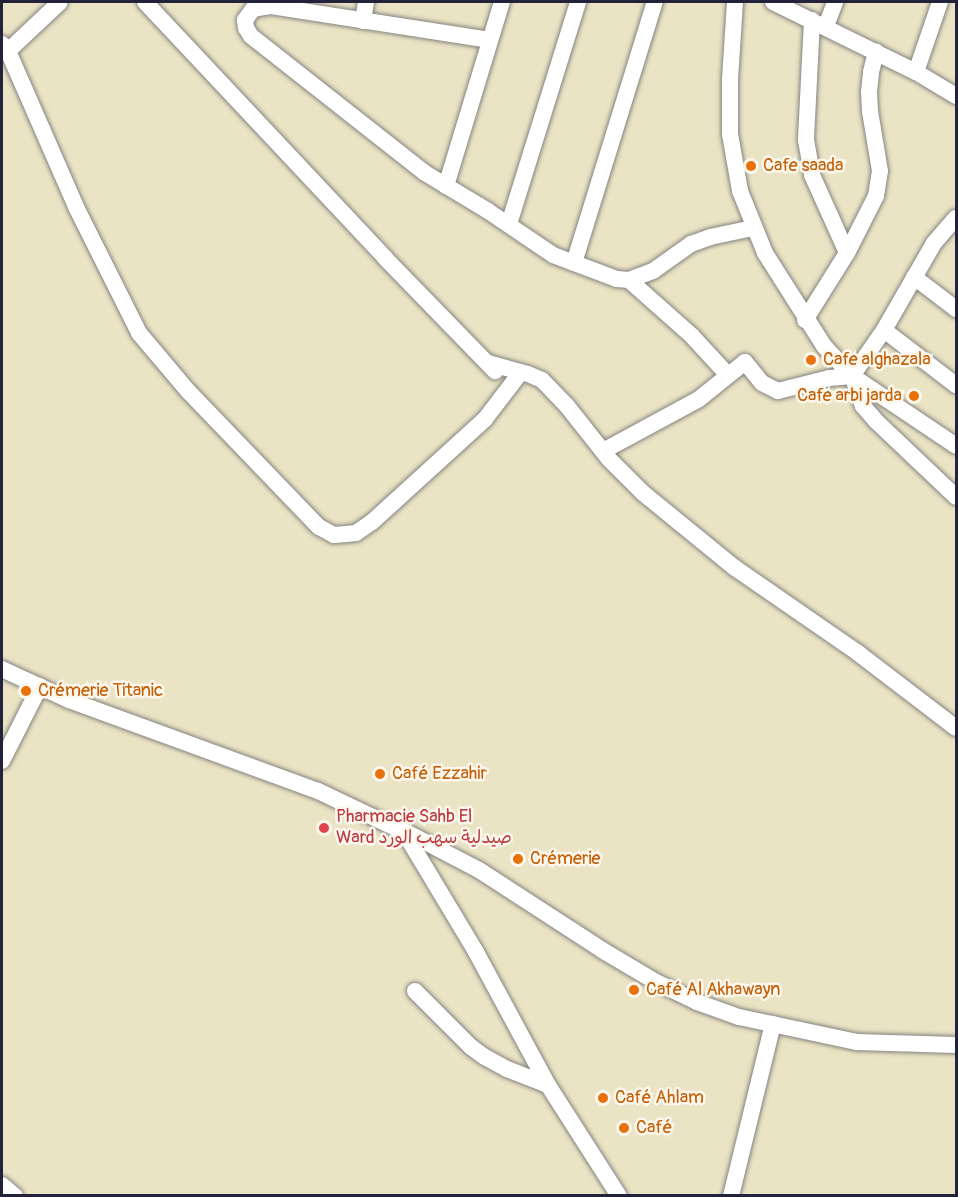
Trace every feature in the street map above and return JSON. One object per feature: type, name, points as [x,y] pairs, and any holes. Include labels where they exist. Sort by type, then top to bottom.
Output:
[{"type":"street","points":[[60,2],[5,48],[77,208],[139,333],[188,391],[320,527],[334,535],[356,533],[365,527],[485,419],[521,372]]},
{"type":"street","points":[[146,2],[376,249],[510,387]]},
{"type":"street","points":[[363,21],[366,2]]},
{"type":"street","points":[[446,186],[502,2]]},
{"type":"street","points":[[509,224],[578,2]]},
{"type":"street","points":[[574,263],[655,2]]},
{"type":"street","points":[[735,2],[730,80],[730,134],[735,170],[753,228],[805,320],[824,346],[852,376],[957,446]]},
{"type":"street","points":[[773,2],[916,72],[957,96]]},
{"type":"street","points":[[836,2],[819,23],[806,140],[812,175],[847,253]]},
{"type":"street","points":[[916,72],[940,2]]},
{"type":"street","points":[[490,40],[270,6],[253,9],[245,20],[246,28],[260,43],[425,173],[509,224],[553,255],[617,279],[629,280],[653,271],[691,244],[710,237],[753,228]]},
{"type":"street","points":[[805,320],[847,253],[872,206],[879,181],[870,111],[871,72],[876,52]]},
{"type":"street","points":[[852,376],[884,330],[934,243],[957,218]]},
{"type":"street","points":[[914,277],[957,309]]},
{"type":"street","points":[[629,280],[692,336],[727,374]]},
{"type":"street","points":[[884,330],[957,385]]},
{"type":"street","points":[[603,451],[649,423],[693,402],[745,362],[762,383],[782,392],[829,378],[852,376]]},
{"type":"street","points":[[488,363],[542,380],[603,451],[643,493],[735,568],[858,653],[957,728]]},
{"type":"street","points":[[852,376],[863,406],[876,421],[957,497]]},
{"type":"street","points":[[2,669],[242,766],[318,791],[404,832],[493,879],[656,982],[697,1002],[739,1017],[858,1042],[957,1045]]},
{"type":"street","points":[[2,761],[40,686]]},
{"type":"street","points":[[404,832],[476,952],[548,1085],[619,1196]]},
{"type":"street","points":[[415,991],[484,1057],[548,1085]]},
{"type":"street","points":[[731,1196],[773,1024]]},
{"type":"street","points":[[2,1185],[15,1196]]},
{"type":"place","name":"Cafe saada","points":[[751,166]]},
{"type":"place","name":"Cafe alghazala","points":[[811,360]]},
{"type":"place","name":"Cafe arbi jarda","points":[[914,396]]},
{"type":"place","name":"Crémerie Titanic","points":[[26,691]]},
{"type":"place","name":"Café Ezzahir","points":[[380,774]]},
{"type":"place","name":"Pharmacie Sahb El Ward صيدلية سهب الورد","points":[[324,828]]},
{"type":"place","name":"Crémerie","points":[[518,859]]},
{"type":"place","name":"Café Al Akhawayn","points":[[634,990]]},
{"type":"place","name":"Café Ahlam","points":[[603,1098]]},
{"type":"place","name":"Café","points":[[624,1128]]}]
